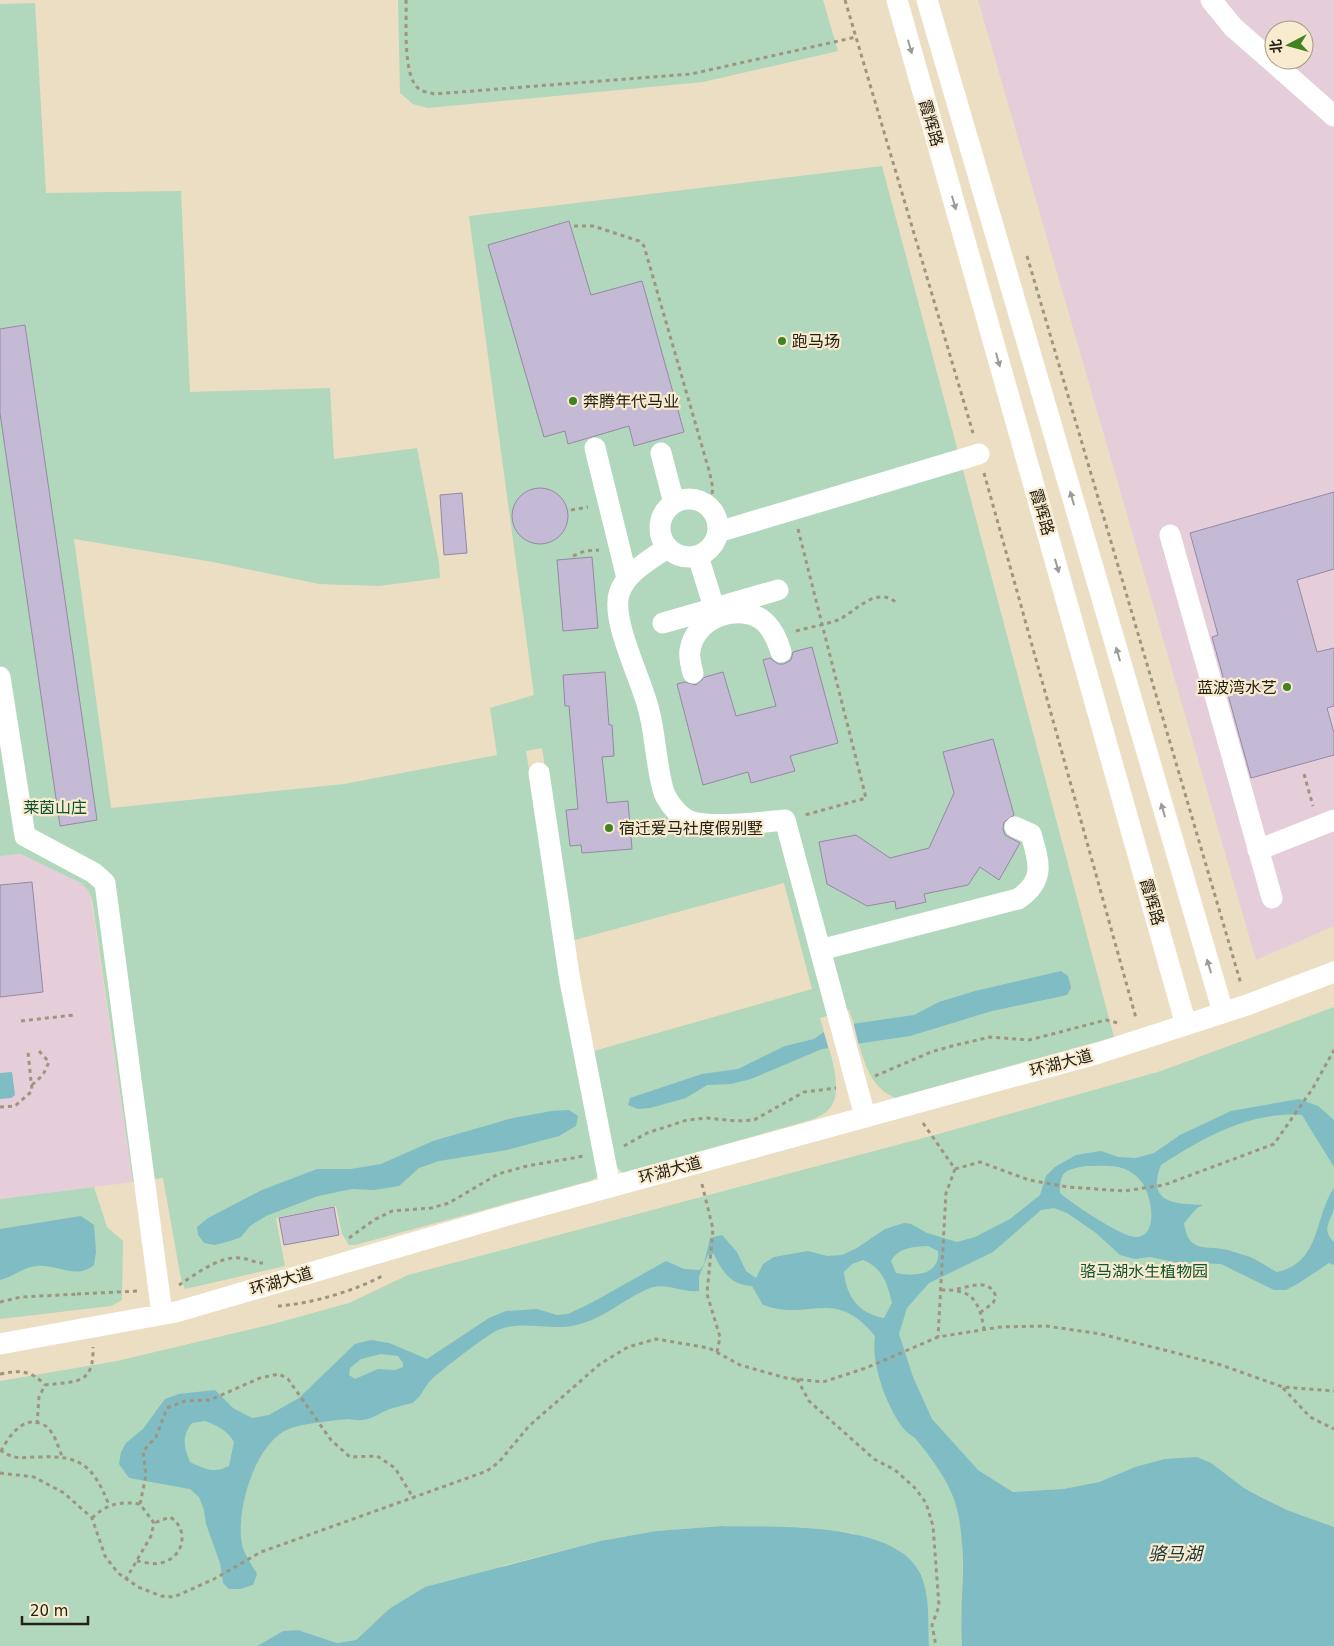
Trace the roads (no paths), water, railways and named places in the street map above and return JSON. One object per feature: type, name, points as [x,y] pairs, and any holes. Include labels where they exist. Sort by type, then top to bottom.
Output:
[{"type":"street","name":"霞辉路","points":[[896,0],[1186,1025]]},
{"type":"street","name":"霞辉路","points":[[927,0],[1223,1012]]},
{"type":"street","points":[[1211,0],[1234,28],[1334,116]]},
{"type":"street","points":[[595,448],[627,578]]},
{"type":"street","points":[[661,453],[674,502]]},
{"type":"street","points":[[718,532],[979,454]]},
{"type":"street","points":[[692,499],[709,506],[715,514],[718,532],[712,547],[698,556],[681,556],[668,548],[663,540],[660,523],[662,515],[674,502],[692,499]]},
{"type":"street","points":[[1170,535],[1272,898]]},
{"type":"street","points":[[668,548],[627,578],[619,595],[620,617],[650,712],[665,795],[673,808],[690,821],[700,823],[785,820],[865,1116]]},
{"type":"street","points":[[698,556],[716,612]]},
{"type":"street","points":[[663,623],[716,612],[778,590]]},
{"type":"street","points":[[716,612],[748,614],[762,620],[778,643]]},
{"type":"street","points":[[692,673],[690,650],[695,636],[716,612]]},
{"type":"street","points":[[1,690],[25,836],[94,873],[105,883],[162,1314]]},
{"type":"street","points":[[538,773],[570,981],[610,1186]]},
{"type":"street","points":[[1258,850],[1326,823]]},
{"type":"street","points":[[820,950],[1018,899],[1034,884],[1039,873],[1039,866],[1031,834],[1015,826]]},
{"type":"street","name":"环湖大道","points":[[0,1344],[162,1314],[610,1186],[1142,1039],[1247,1005],[1334,972]]},
{"type":"water","points":[[1061,971],[1068,976],[1071,988],[1067,995],[992,1011],[910,1036],[822,1049],[751,1079],[731,1084],[707,1085],[686,1098],[650,1108],[638,1109],[628,1105],[630,1098],[702,1074],[738,1069],[785,1046],[814,1039],[824,1032],[852,1024],[914,1015],[939,1002],[975,991]]},
{"type":"water","points":[[12,1072],[15,1095],[11,1098],[0,1099],[0,1073]]},
{"type":"water","name":"骆马湖","points":[[1299,1099],[1318,1106],[1334,1120],[1334,1167],[1302,1115],[1264,1117],[1227,1128],[1210,1136],[1161,1165],[1157,1178],[1157,1187],[1160,1194],[1166,1199],[1182,1204],[1203,1205],[1197,1208],[1184,1223],[1189,1240],[1199,1246],[1228,1250],[1250,1257],[1277,1272],[1291,1267],[1302,1259],[1315,1238],[1323,1212],[1334,1188],[1334,1208],[1327,1229],[1334,1242],[1334,1265],[1329,1263],[1286,1290],[1274,1290],[1221,1264],[1174,1262],[1150,1257],[1135,1259],[1120,1255],[1096,1233],[1067,1213],[1054,1208],[1041,1210],[993,1252],[929,1283],[907,1308],[899,1334],[913,1377],[932,1419],[978,1470],[1013,1492],[1063,1489],[1099,1482],[1135,1467],[1165,1459],[1197,1457],[1211,1463],[1244,1488],[1259,1496],[1287,1510],[1334,1527],[1334,1646],[962,1646],[963,1556],[962,1538],[955,1502],[938,1468],[915,1438],[903,1428],[891,1408],[881,1384],[875,1359],[875,1336],[860,1321],[847,1312],[821,1308],[780,1309],[763,1305],[752,1286],[738,1283],[724,1272],[714,1254],[708,1255],[699,1276],[699,1291],[656,1286],[641,1292],[596,1318],[576,1325],[555,1327],[524,1325],[504,1328],[488,1336],[444,1369],[431,1380],[412,1403],[389,1409],[366,1419],[311,1423],[291,1428],[279,1435],[268,1446],[258,1461],[245,1496],[242,1513],[243,1548],[257,1574],[253,1585],[240,1589],[229,1589],[223,1583],[220,1563],[206,1524],[204,1510],[199,1497],[190,1489],[129,1478],[119,1464],[121,1452],[126,1443],[143,1429],[165,1399],[179,1394],[215,1390],[233,1408],[252,1418],[269,1415],[299,1398],[355,1344],[371,1340],[389,1343],[427,1359],[489,1318],[506,1311],[537,1309],[557,1315],[568,1314],[666,1261],[684,1269],[700,1270],[704,1264],[710,1238],[722,1235],[737,1252],[746,1271],[756,1278],[763,1264],[774,1257],[808,1251],[827,1256],[842,1255],[857,1248],[885,1229],[904,1223],[911,1224],[927,1233],[957,1242],[975,1237],[1010,1219],[1040,1195],[1046,1176],[1055,1167],[1076,1155],[1101,1151],[1118,1157],[1136,1158],[1154,1153],[1180,1135],[1231,1111]],"holes":[[[1086,1166],[1118,1167],[1134,1174],[1148,1194],[1151,1213],[1151,1222],[1148,1230],[1143,1235],[1128,1236],[1108,1226],[1060,1193],[1061,1180],[1065,1172]],[[928,1246],[938,1251],[938,1259],[935,1265],[931,1270],[918,1274],[896,1273],[891,1261],[894,1256],[902,1250]],[[863,1260],[875,1267],[883,1277],[892,1303],[884,1318],[867,1313],[851,1296],[845,1281],[844,1272],[852,1264]],[[381,1354],[398,1356],[403,1363],[403,1367],[395,1370],[378,1369],[355,1379],[349,1375],[350,1368],[361,1359]],[[205,1421],[225,1431],[234,1442],[229,1466],[214,1470],[190,1462],[185,1442],[186,1433],[192,1423]]]},
{"type":"water","points":[[569,1110],[578,1116],[576,1126],[559,1136],[507,1150],[439,1161],[419,1168],[399,1186],[374,1190],[352,1189],[318,1196],[266,1216],[250,1226],[241,1237],[230,1241],[215,1245],[204,1243],[198,1235],[197,1227],[208,1218],[262,1190],[317,1169],[351,1169],[381,1164],[433,1141],[513,1118]]},
{"type":"water","points":[[81,1216],[94,1225],[96,1252],[94,1265],[80,1271],[37,1266],[0,1280],[0,1229]]},
{"type":"water","points":[[722,1526],[801,1528],[831,1531],[861,1536],[887,1544],[908,1557],[921,1575],[927,1601],[929,1646],[257,1646],[283,1631],[298,1630],[337,1643],[356,1640],[389,1609],[425,1587],[600,1541],[656,1531]]},
{"type":"place","name":"跑马场","points":[[782,341]]},
{"type":"place","name":"奔腾年代马业","points":[[573,401]]},
{"type":"place","name":"蓝波湾水艺","points":[[1287,687]]},
{"type":"place","name":"宿迁爱马社度假别墅","points":[[609,828]]},
{"type":"park label","name":"莱茵山庄","points":[[55,807]]},
{"type":"park label","name":"骆马湖水生植物园","points":[[1144,1271]]}]
